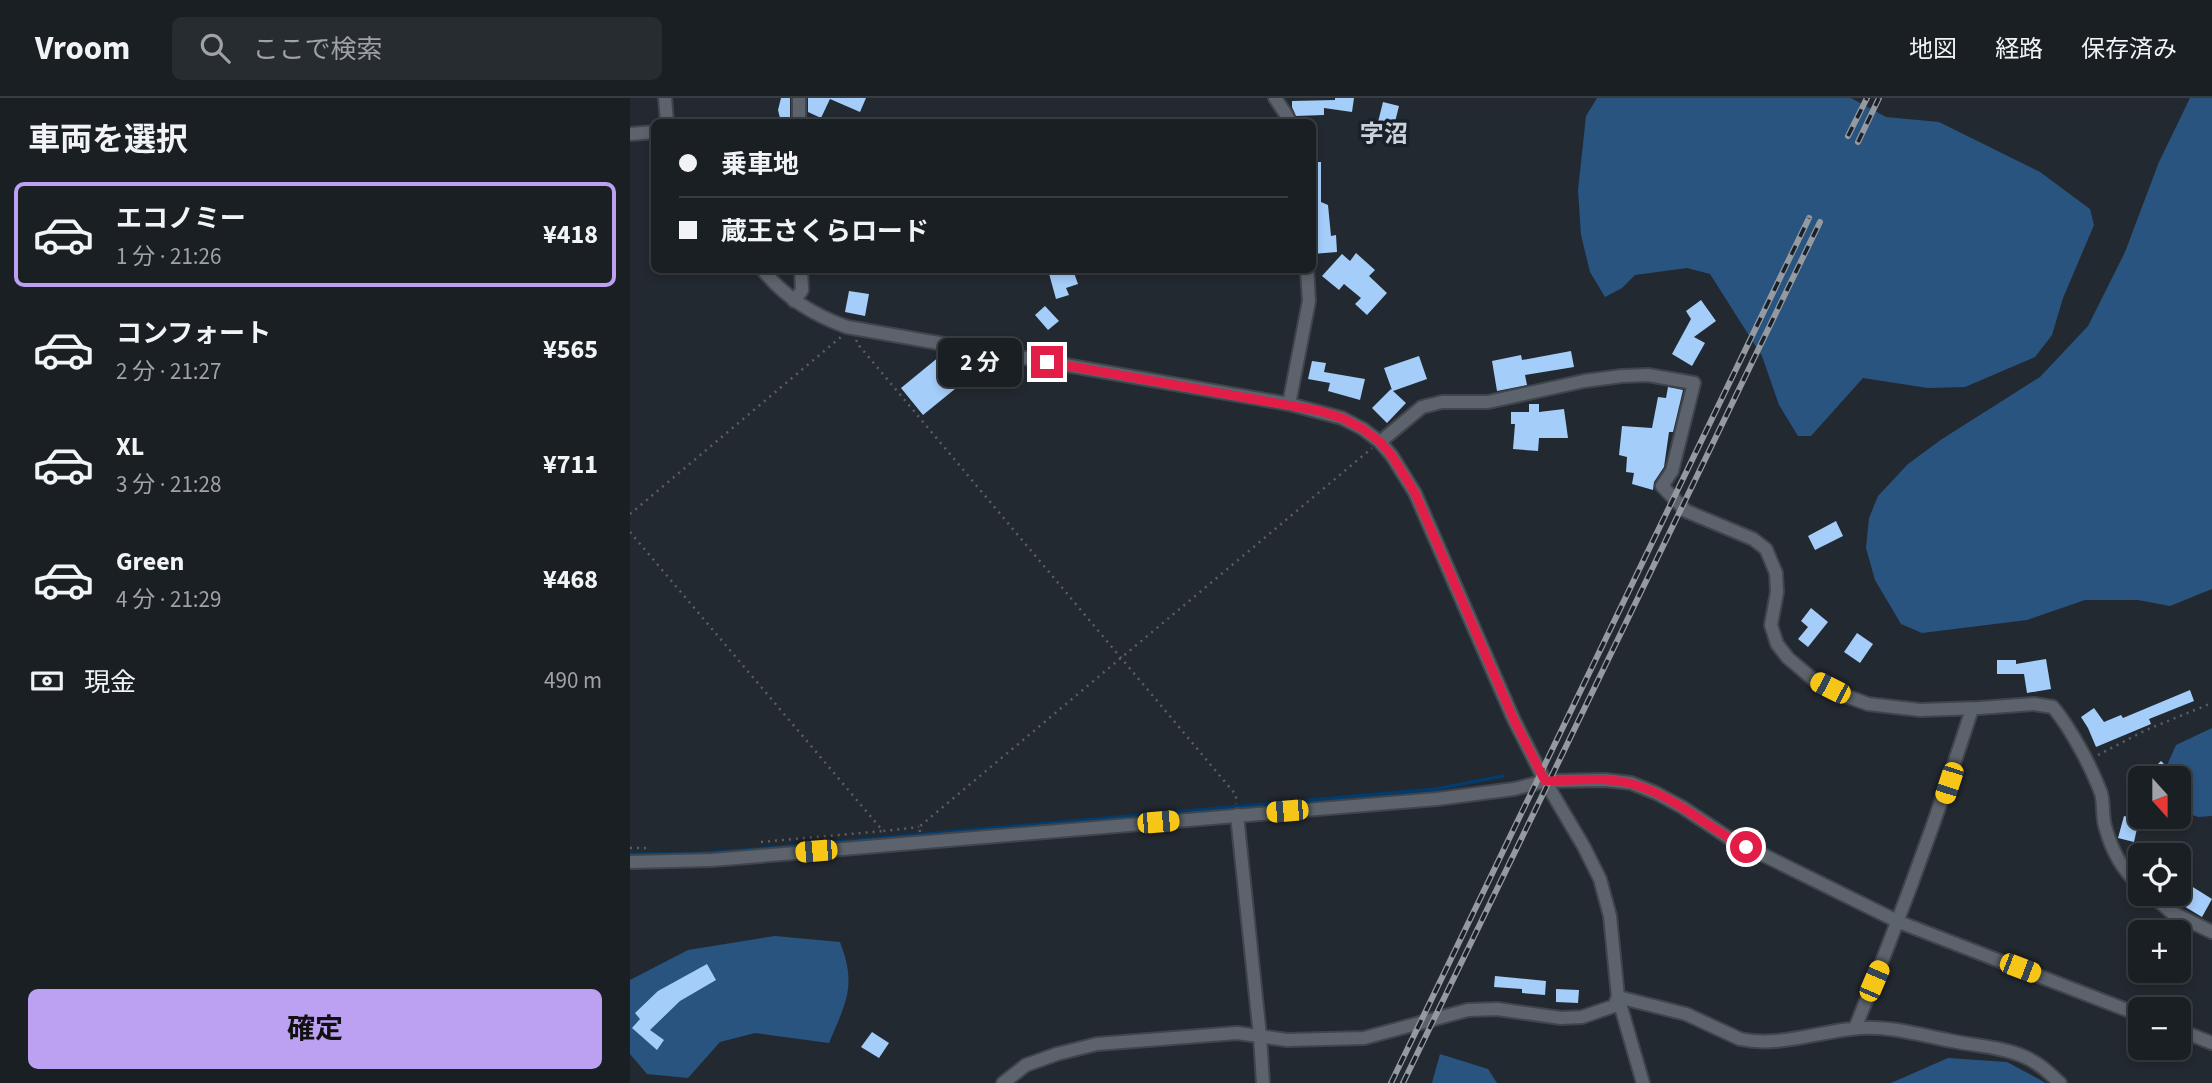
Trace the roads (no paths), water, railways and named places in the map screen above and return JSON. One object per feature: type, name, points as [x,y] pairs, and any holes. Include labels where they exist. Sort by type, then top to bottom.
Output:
[{"type":"street","points":[[665,98],[667,119]]},
{"type":"street","points":[[799,98],[799,119]]},
{"type":"street","points":[[1275,98],[1288,119]]},
{"type":"street","points":[[630,134],[651,132]]},
{"type":"street","points":[[766,273],[794,301],[822,318],[853,329],[1289,404],[1342,418],[1380,442],[1415,493],[1514,720],[1600,879],[1610,916],[1618,997],[1643,1083]]},
{"type":"street","points":[[794,301],[802,290],[801,273]]},
{"type":"street","points":[[1289,404],[1309,301],[1307,273]]},
{"type":"street","points":[[1380,442],[1422,407],[1442,402],[1488,402],[1584,381],[1622,376],[1648,375],[1694,383],[1672,471],[1662,486],[1686,511],[1753,538],[1766,549],[1776,573],[1777,592],[1771,625],[1777,644],[1788,658],[1814,680],[1868,704],[1920,710],[2034,704],[2053,707],[2063,719],[2101,794],[2105,825],[2115,853],[2128,876]]},
{"type":"street","points":[[1854,1028],[1899,922],[1941,808],[1972,709]]},
{"type":"street","points":[[630,862],[726,859],[1237,808],[1437,799],[1514,789],[1545,781],[1605,780],[1631,783],[1656,793],[1729,838],[1899,922],[2128,1010]]},
{"type":"street","points":[[1237,808],[1263,1083]]},
{"type":"street","points":[[2165,906],[2212,932]]},
{"type":"street","points":[[1618,997],[1686,1014],[1748,1041],[1783,1042],[1854,1028],[1920,1033],[2025,1057],[2060,1083]]},
{"type":"street","points":[[1003,1083],[1026,1065],[1097,1044],[1237,1033],[1287,1040],[1364,1038],[1468,1010],[1497,1009],[1561,1018],[1582,1017],[1614,1006],[1618,997]]},
{"type":"street","points":[[2191,1035],[2212,1043]]},
{"type":"waterway","points":[[630,854],[744,850],[1436,789],[1503,776]]},
{"type":"railway","points":[[1848,136],[1867,98]]},
{"type":"railway","points":[[1858,142],[1879,98]]},
{"type":"railway","points":[[1391,1083],[1809,218]]},
{"type":"railway","points":[[1403,1083],[1820,222]]},
{"type":"district","name":"字沼","points":[[1384,134]]}]
